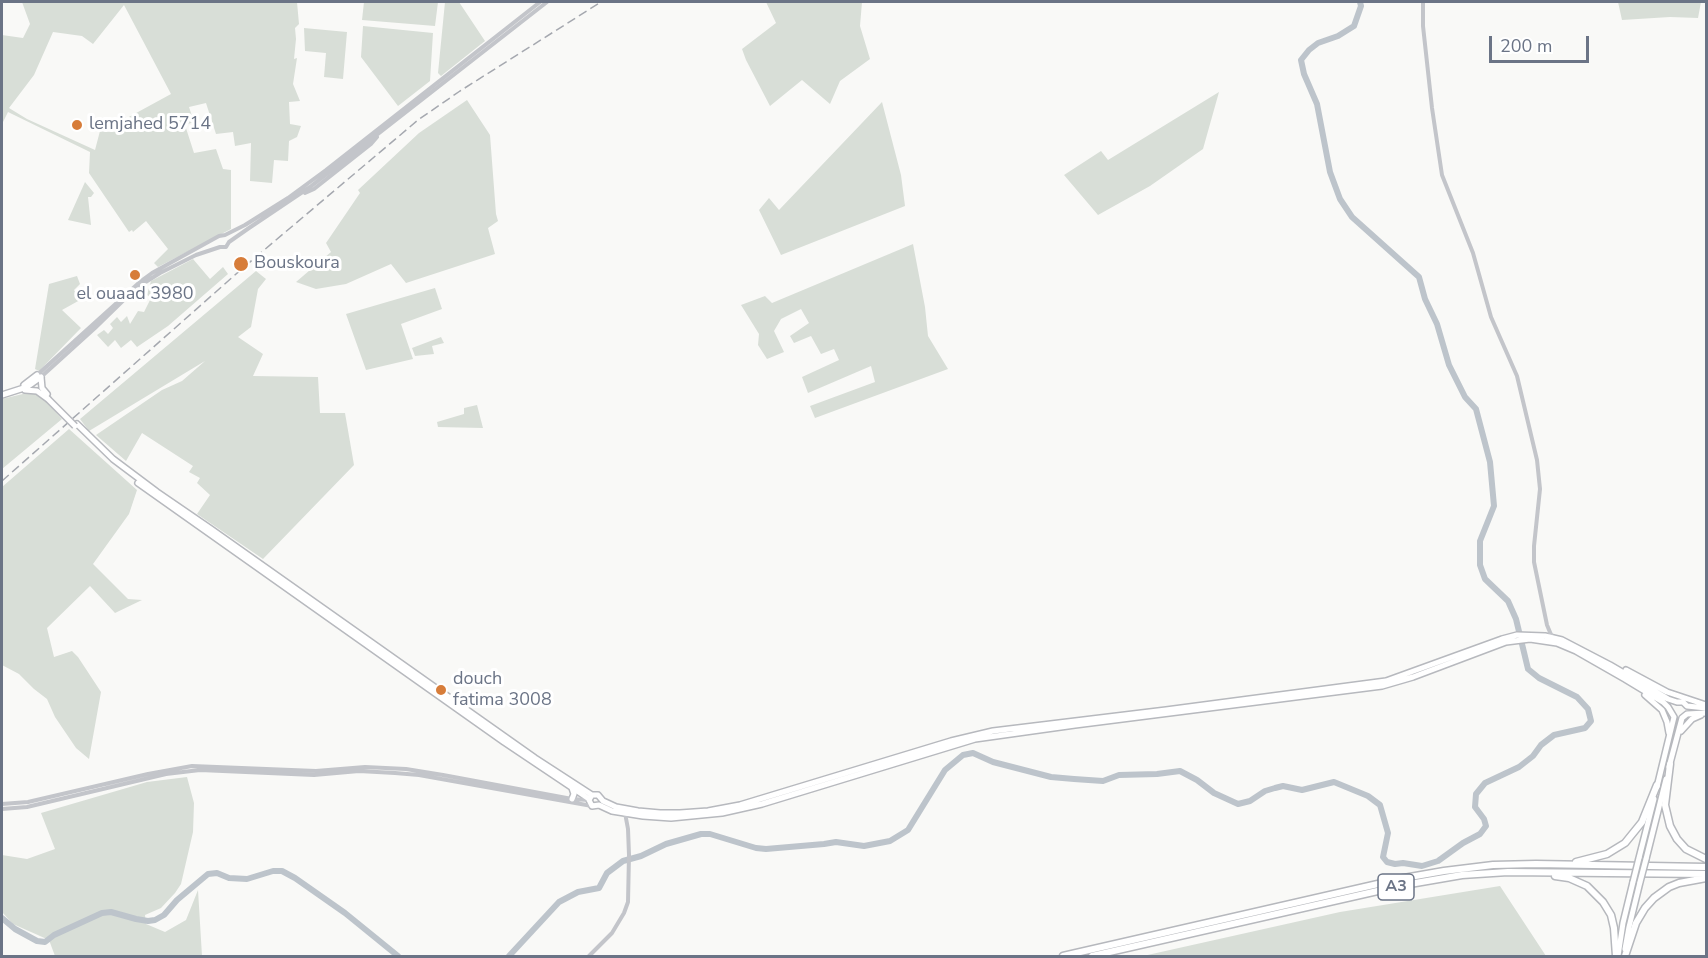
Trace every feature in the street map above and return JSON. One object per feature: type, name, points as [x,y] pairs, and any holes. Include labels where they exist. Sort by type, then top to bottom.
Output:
[{"type":"highway","points":[[1670,764],[1665,798],[1670,826],[1686,849],[1707,860]]},
{"type":"highway","points":[[1562,864],[1594,858],[1625,843],[1642,822],[1657,785]]},
{"type":"highway","name":"A3","points":[[1063,957],[1422,874],[1486,866],[1562,864],[1707,867]]},
{"type":"highway","name":"A3","points":[[1092,957],[1426,880],[1484,873],[1707,876]]},
{"type":"highway","points":[[1530,873],[1569,878],[1587,886],[1594,892],[1611,915],[1617,957]]},
{"type":"highway","points":[[1625,957],[1636,923],[1654,898],[1674,885],[1707,876]]},
{"type":"main road","points":[[15,392],[32,385],[39,376]]},
{"type":"main road","points":[[2,393],[22,386],[39,376]]},
{"type":"main road","points":[[39,376],[42,390],[49,398],[113,459],[593,801]]},
{"type":"main road","points":[[2,393],[35,390],[49,398]]},
{"type":"main road","points":[[76,425],[98,450],[144,487],[572,788],[612,811],[671,818],[722,813],[762,804],[843,776],[975,739],[1187,709],[1374,688],[1518,638]]},
{"type":"main road","points":[[1483,637],[1485,645]]},
{"type":"main road","points":[[1409,676],[1485,645],[1529,637],[1569,643],[1665,698],[1683,702],[1687,706],[1707,707]]},
{"type":"main road","points":[[1548,639],[1576,651],[1663,702],[1673,714],[1684,716],[1706,713]]},
{"type":"main road","points":[[1600,660],[1622,668],[1667,692],[1707,707]]},
{"type":"main road","points":[[1405,666],[1409,676]]},
{"type":"main road","points":[[1609,670],[1659,706],[1665,717],[1669,737]]},
{"type":"main road","points":[[1643,859],[1669,737],[1672,706],[1677,702]]},
{"type":"main road","points":[[1625,957],[1637,882],[1676,738],[1687,706]]},
{"type":"main road","points":[[1676,738],[1692,719],[1706,713]]},
{"type":"main road","points":[[572,788],[574,794],[572,799]]},
{"type":"main road","points":[[1617,957],[1624,917],[1637,882]]},
{"type":"street","points":[[39,376],[141,281],[221,235],[245,225],[318,176],[540,2]]},
{"type":"street","points":[[39,376],[143,283],[196,255],[226,247],[229,242],[299,195],[312,190],[370,144],[379,133],[547,2]]},
{"type":"street","points":[[1423,2],[1423,26],[1432,108],[1442,175],[1473,253],[1491,317],[1515,370],[1537,460],[1540,497],[1533,562],[1548,639]]},
{"type":"street","points":[[225,235],[229,242]]},
{"type":"street","points":[[218,238],[216,241],[220,247]]},
{"type":"street","points":[[2,804],[22,803],[172,769],[205,766],[316,771],[365,767],[406,769],[593,801]]},
{"type":"street","points":[[2,809],[27,807],[166,774],[200,770],[314,775],[358,771],[395,773],[593,801]]},
{"type":"street","points":[[589,957],[612,933],[627,906],[629,892],[628,812]]},
{"type":"shaded area","points":[[22,2],[297,2],[299,24],[295,28],[294,59],[297,58],[293,84],[300,101],[289,102],[290,124],[301,126],[297,137],[289,141],[288,161],[274,160],[272,183],[250,181],[251,143],[235,146],[233,132],[216,134],[206,103],[189,107],[194,122],[185,125],[194,153],[216,149],[223,169],[231,170],[231,229],[158,267],[154,263],[168,249],[146,221],[133,232],[132,230],[129,232],[89,173],[90,152],[8,112],[2,124],[2,35],[23,38],[30,24]],"holes":[[[124,5],[171,94],[100,131],[95,150],[27,119],[9,108],[34,75],[53,32],[82,36],[93,44]]]},
{"type":"shaded area","points":[[364,2],[438,2],[435,26],[362,20]]},
{"type":"shaded area","points":[[445,2],[459,2],[485,41],[441,76],[438,73]]},
{"type":"shaded area","points":[[766,2],[862,2],[860,26],[870,59],[840,81],[830,104],[802,80],[770,106],[742,49],[776,23]]},
{"type":"shaded area","points":[[1618,2],[1701,2],[1698,18],[1622,20]]},
{"type":"shaded area","points":[[363,26],[433,33],[430,81],[398,106],[361,57]]},
{"type":"shaded area","points":[[304,28],[347,32],[343,79],[324,77],[326,53],[305,51]]},
{"type":"shaded area","points":[[1219,92],[1203,149],[1150,186],[1098,215],[1064,175],[1101,151],[1108,160]]},
{"type":"shaded area","points":[[467,100],[490,135],[498,221],[488,228],[495,254],[406,283],[391,264],[346,284],[316,289],[296,282],[331,252],[326,243],[360,193],[358,190],[419,133]]},
{"type":"shaded area","points":[[882,102],[901,175],[905,206],[781,255],[759,210],[769,198],[779,210]]},
{"type":"shaded area","points":[[85,182],[94,193],[88,197],[91,225],[68,220]]},
{"type":"shaded area","points":[[913,244],[928,336],[948,369],[815,418],[810,406],[875,382],[871,366],[808,393],[802,377],[839,360],[834,349],[821,354],[811,336],[794,343],[790,336],[809,323],[801,309],[781,319],[774,331],[784,352],[767,359],[758,345],[759,334],[741,305],[765,296],[772,303]]},
{"type":"shaded area","points":[[193,259],[210,279],[223,267],[228,274],[168,326],[137,347],[131,340],[121,348],[115,340],[108,347],[97,335],[104,330],[108,334],[113,328],[110,324],[117,317],[121,322],[127,316],[130,324],[138,311],[144,312],[151,298],[147,295],[151,281]]},
{"type":"shaded area","points":[[256,271],[266,279],[258,289],[251,327],[238,337],[263,354],[253,376],[318,377],[320,413],[345,413],[354,465],[263,559],[197,514],[210,495],[197,483],[200,478],[189,472],[193,466],[142,433],[126,461],[96,435],[162,390],[182,381],[205,361],[89,431],[80,419]]},
{"type":"shaded area","points":[[77,276],[80,284],[74,290],[80,300],[62,310],[81,328],[39,371],[35,369],[49,284]]},
{"type":"shaded area","points":[[435,288],[442,309],[401,324],[413,359],[366,370],[346,314]]},
{"type":"shaded area","points":[[441,337],[444,343],[432,346],[434,354],[415,356],[412,348]]},
{"type":"shaded area","points":[[31,392],[37,393],[44,399],[62,419],[2,469],[2,399]]},
{"type":"shaded area","points":[[477,405],[483,428],[438,427],[437,422],[464,414],[464,408]]},
{"type":"shaded area","points":[[69,429],[137,490],[129,514],[93,564],[128,599],[142,600],[115,613],[90,586],[47,628],[54,657],[72,651],[101,692],[89,759],[76,748],[55,717],[47,699],[19,674],[2,665],[2,487]]},
{"type":"shaded area","points":[[187,777],[194,803],[193,832],[181,884],[161,908],[145,915],[146,924],[165,932],[186,920],[198,890],[202,956],[55,956],[49,940],[13,924],[2,912],[2,855],[27,859],[55,849],[41,813],[147,782]]},
{"type":"shaded area","points":[[1500,886],[1546,956],[1143,956],[1340,912]]},
{"type":"waterway","points":[[509,956],[559,902],[578,892],[599,888],[607,873],[623,861],[641,856],[666,844],[701,834],[710,834],[766,849],[836,842],[864,846],[890,841],[908,830],[945,770],[963,755],[973,753],[993,762],[1051,777],[1074,779],[1103,781],[1119,775],[1180,771],[1214,793],[1238,804],[1250,801],[1265,791],[1283,786],[1302,790],[1334,782],[1368,796],[1380,805],[1388,833],[1383,857],[1387,862],[1422,866],[1438,861],[1480,834],[1486,826],[1475,807],[1476,794],[1485,783],[1519,767],[1554,735],[1585,728],[1591,721],[1588,709],[1577,697],[1539,678],[1528,669],[1516,619],[1508,601],[1485,579],[1480,565],[1480,541],[1494,506],[1490,462],[1476,409],[1465,397],[1449,365],[1437,324],[1425,299],[1419,277],[1352,217],[1340,199],[1330,172],[1317,104],[1304,74],[1301,60],[1318,43],[1338,36],[1354,26],[1361,6],[1360,2]]},
{"type":"waterway","points":[[2,918],[15,929],[37,941],[45,942],[54,935],[102,913],[111,912],[136,919],[155,920],[164,915],[177,900],[208,874],[217,873],[229,878],[247,879],[273,871],[282,871],[345,913],[398,956]]},
{"type":"railway","points":[[2,481],[244,267],[418,120],[601,2]]},
{"type":"place","name":"lemjahed 5714","points":[[77,125]]},
{"type":"place","name":"Bouskoura","points":[[241,264]]},
{"type":"place","name":"el ouaad 3980","points":[[135,275]]},
{"type":"place","name":"douch fatima 3008","points":[[441,690]]}]
